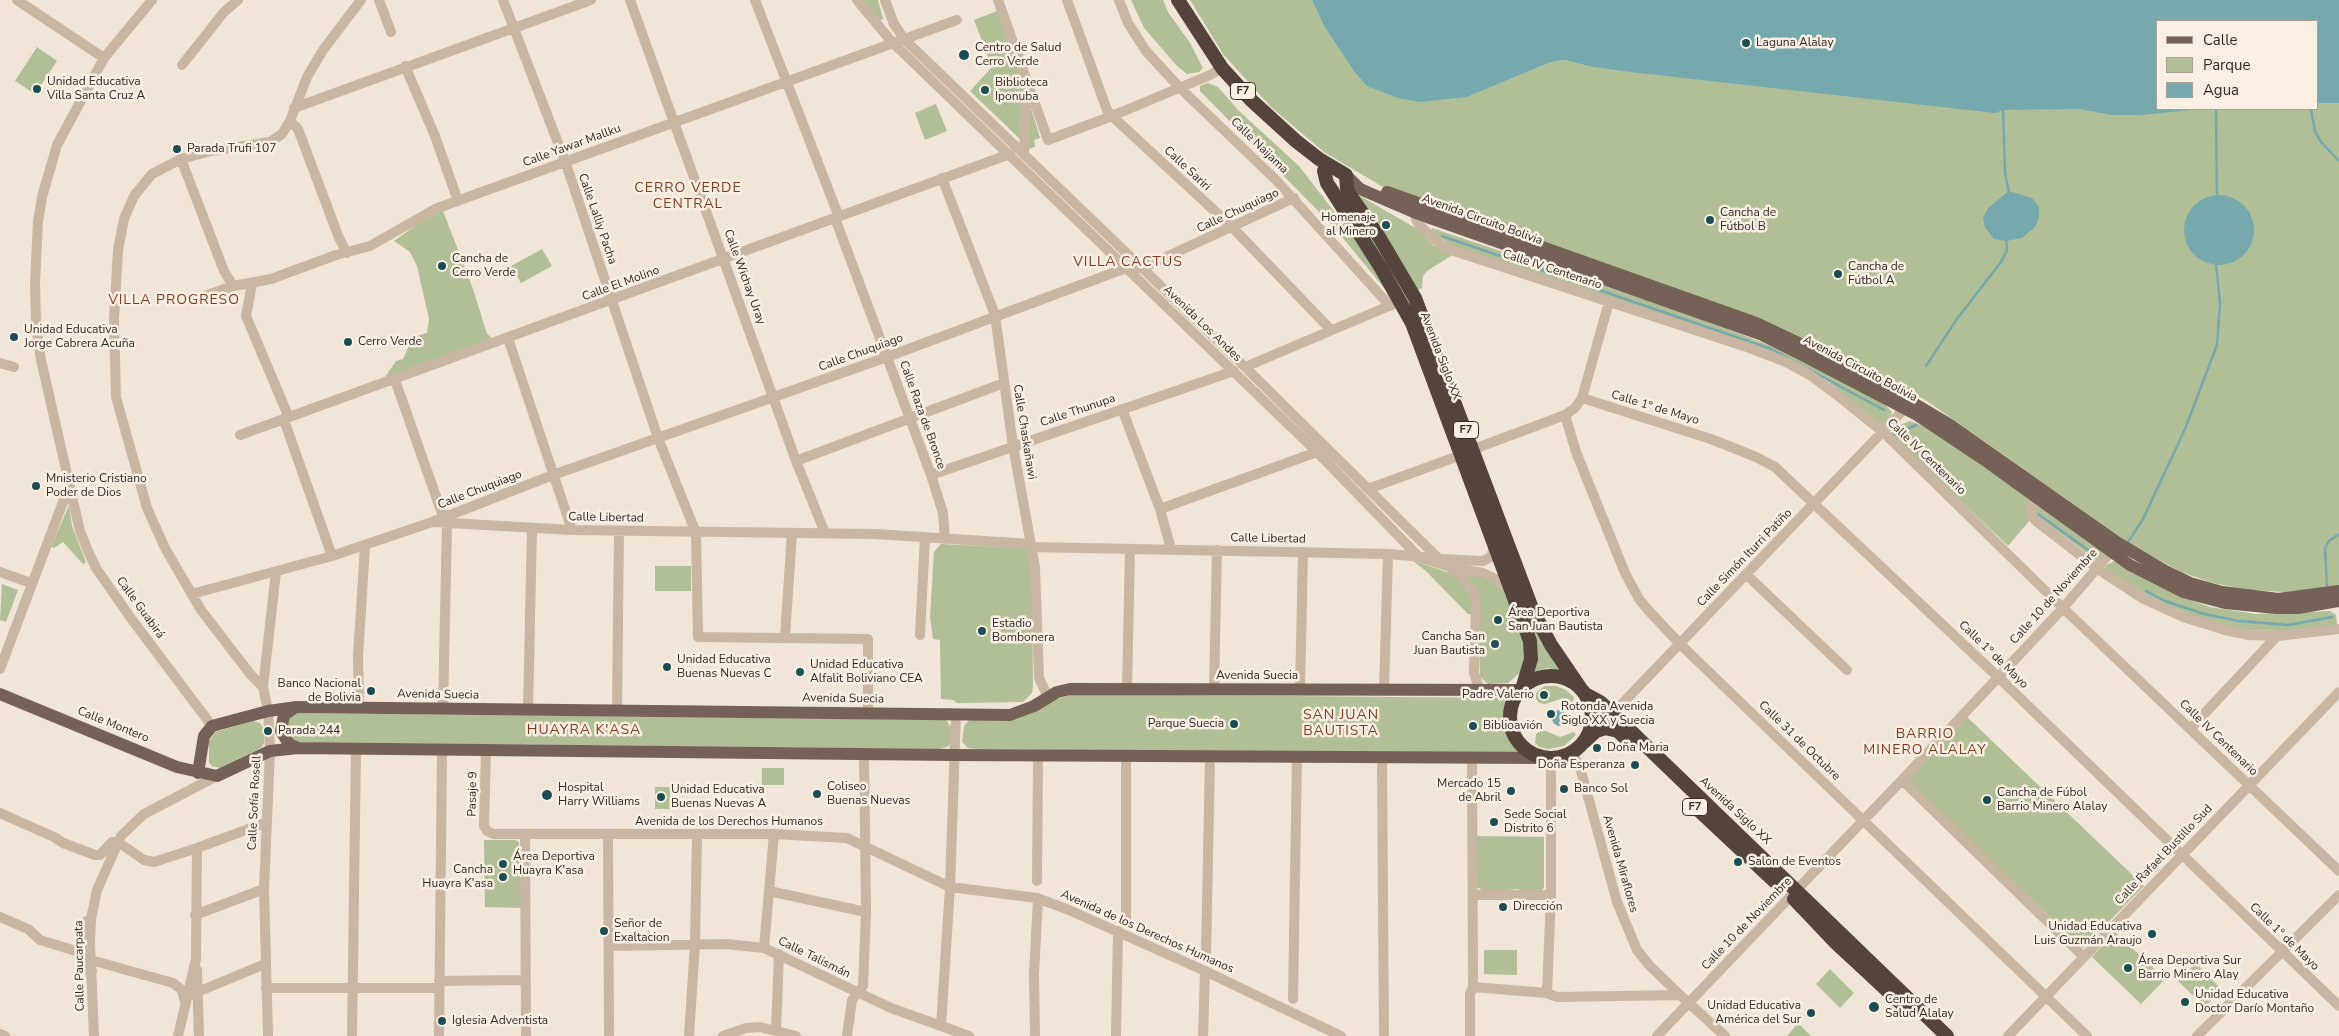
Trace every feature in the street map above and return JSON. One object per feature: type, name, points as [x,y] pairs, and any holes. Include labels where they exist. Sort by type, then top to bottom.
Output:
[{"type":"highway","name":"Avenida Circuito Bolivia","points":[[1178,0],[1222,68],[1274,123],[1328,165],[1346,175]]},
{"type":"highway","name":"Avenida Siglo XX","points":[[1328,165],[1324,171],[1327,183],[1396,303],[1412,323],[1543,632],[1583,692],[1600,702],[1613,714],[1795,893],[1947,1036]]},
{"type":"highway","name":"Avenida Siglo XX","points":[[1346,175],[1347,188],[1350,195],[1379,237],[1415,298],[1468,452],[1495,545],[1531,650],[1522,688]]},
{"type":"highway","name":"F7","points":[[1584,742],[1590,731],[1592,719],[1590,704],[1583,692],[1566,679],[1554,676],[1534,680],[1522,688],[1511,707],[1510,718],[1512,731],[1518,742],[1527,751],[1549,758],[1573,752],[1584,742],[1596,731]]},
{"type":"highway","name":"Avenida Siglo XX","points":[[1596,731],[1605,728],[1618,731],[1728,840],[1795,893],[1834,941],[1935,1036]]},
{"type":"main road","name":"Avenida Circuito Bolivia","points":[[1346,175],[1360,189],[1760,334],[1909,405],[1982,446],[2159,581],[2202,598],[2249,607],[2298,608],[2339,596]]},
{"type":"main road","name":"Avenida Circuito Bolivia","points":[[1909,405],[2037,499],[2115,547]]},
{"type":"main road","name":"Avenida Suecia","points":[[212,726],[268,711],[297,707],[956,714],[1017,713],[1048,697],[1070,689],[1480,691],[1522,688]]},
{"type":"main road","name":"Calle Montero","points":[[0,694],[177,767],[217,776]]},
{"type":"main road","points":[[297,707],[284,715],[281,730],[289,744],[298,748]]},
{"type":"main road","points":[[198,773],[204,736],[212,726]]},
{"type":"main road","points":[[217,776],[270,751],[298,748],[1038,756],[1549,758]]},
{"type":"street","points":[[16,0],[104,58]]},
{"type":"street","name":"Calle Guabirá","points":[[152,0],[104,58],[58,145],[42,197],[36,244],[34,282],[37,338],[80,530],[96,568],[130,617],[212,726]]},
{"type":"street","points":[[182,65],[224,12],[238,0]]},
{"type":"street","points":[[264,687],[251,675],[192,594],[165,548],[147,508],[123,428],[115,381],[117,256],[124,219],[134,196],[152,174],[181,159],[211,151],[270,142],[282,134],[290,121],[307,77],[323,50],[361,0]]},
{"type":"street","points":[[379,0],[392,32]]},
{"type":"street","name":"Calle Lalliy Pacha","points":[[503,0],[564,161],[658,438],[696,533]]},
{"type":"street","points":[[294,108],[405,66],[591,0]]},
{"type":"street","name":"Calle Wichay Uray","points":[[630,0],[796,461],[825,533]]},
{"type":"street","name":"Calle Raza de Bronce","points":[[755,0],[787,81],[931,475],[944,513],[945,539]]},
{"type":"street","name":"Avenida Los Andes","points":[[857,0],[892,42],[1234,371],[1420,557],[1453,568],[1491,576],[1500,581],[1515,599]]},
{"type":"street","name":"Avenida Los Andes","points":[[885,0],[894,24],[904,39],[1245,367],[1368,490],[1439,558],[1453,568],[1474,593],[1474,673],[1480,691]]},
{"type":"street","points":[[998,0],[1048,140],[1112,116],[1222,68]]},
{"type":"street","name":"Calle Sariri","points":[[1066,0],[1107,110],[1232,227],[1331,330]]},
{"type":"street","name":"Calle Naijama","points":[[1119,0],[1136,37],[1179,88],[1294,198],[1396,303]]},
{"type":"street","name":"Calle Yawar Mallku","points":[[199,298],[234,286],[252,284],[378,243],[435,209],[957,20]]},
{"type":"street","points":[[405,66],[435,136],[458,201]]},
{"type":"street","points":[[1024,155],[1027,80]]},
{"type":"street","points":[[290,121],[298,129],[339,238],[347,253]]},
{"type":"street","name":"Calle El Molino","points":[[240,435],[1010,154]]},
{"type":"street","points":[[181,159],[224,271],[234,286]]},
{"type":"street","name":"Calle Chaskañawi","points":[[942,178],[995,315],[1013,446],[1034,567],[1039,678],[1048,697]]},
{"type":"street","name":"Calle Chuquiago","points":[[440,521],[554,475],[887,357],[995,315],[1126,268],[1142,268],[1294,198]]},
{"type":"street","name":"Calle IV Centenario","points":[[1418,209],[1416,219],[1419,225],[1448,249],[1747,347],[1786,362],[1810,375],[1882,432],[2063,608],[2339,871]]},
{"type":"street","points":[[252,284],[246,316],[287,413],[284,420],[332,556]]},
{"type":"street","points":[[1368,490],[1565,415],[1574,408],[1582,398],[1609,302]]},
{"type":"street","points":[[1245,367],[1396,303]]},
{"type":"street","points":[[508,338],[572,530]]},
{"type":"street","points":[[0,363],[14,367]]},
{"type":"street","name":"Calle Thunupa","points":[[931,475],[1234,371]]},
{"type":"street","points":[[395,380],[440,521],[443,708]]},
{"type":"street","points":[[796,461],[1004,383]]},
{"type":"street","name":"Calle 1° de Mayo","points":[[1582,398],[1711,439],[1756,457],[1775,467],[1998,677],[2339,1006]]},
{"type":"street","name":"Calle Simón Iturri Patiño","points":[[1596,731],[1909,405]]},
{"type":"street","points":[[1122,409],[1160,509],[1170,550]]},
{"type":"street","name":"Calle 31 de Octubre","points":[[1565,415],[1576,452],[1631,585],[1649,611],[1680,644],[2087,1036]]},
{"type":"street","points":[[1160,509],[1317,452]]},
{"type":"street","points":[[0,669],[63,502],[72,493]]},
{"type":"street","points":[[2037,499],[2031,506],[2031,515],[2035,520],[2098,569],[2142,598],[2183,617],[2225,630],[2277,636],[2339,628]]},
{"type":"street","name":"Calle Libertad","points":[[192,594],[332,556],[440,521],[572,530],[696,533],[825,533],[925,537],[1031,546],[1388,554],[1483,561],[1491,557],[1495,545]]},
{"type":"street","points":[[528,710],[532,528]]},
{"type":"street","points":[[617,710],[619,531]]},
{"type":"street","points":[[696,533],[698,637],[868,639],[868,713]]},
{"type":"street","points":[[785,637],[792,533]]},
{"type":"street","points":[[920,635],[925,537]]},
{"type":"street","points":[[359,708],[358,656],[365,546]]},
{"type":"street","name":"Calle 10 de Noviembre","points":[[1657,1036],[1902,780],[2063,608],[2115,547]]},
{"type":"street","points":[[1128,689],[1130,549]]},
{"type":"street","points":[[1214,690],[1217,550]]},
{"type":"street","points":[[1300,690],[1303,552]]},
{"type":"street","points":[[1384,690],[1388,554]]},
{"type":"street","points":[[0,572],[31,583]]},
{"type":"street","name":"Calle Sofía Rosell","points":[[268,1036],[264,889],[265,823],[270,751],[268,711],[264,687],[276,572]]},
{"type":"street","points":[[1747,575],[1847,670]]},
{"type":"street","points":[[2190,729],[2277,636]]},
{"type":"street","name":"Calle Rafael Bustillo Sud","points":[[2008,1036],[2339,692]]},
{"type":"street","points":[[941,1026],[950,887],[956,714]]},
{"type":"street","points":[[352,1036],[356,748]]},
{"type":"street","points":[[439,1036],[442,749]]},
{"type":"street","name":"Pasaje 9","points":[[486,750],[484,826],[494,834]]},
{"type":"street","name":"Avenida Miraflores","points":[[1573,752],[1581,771],[1617,902],[1637,950],[1680,996],[1725,1036]]},
{"type":"street","points":[[847,1036],[852,1000],[863,986],[866,912],[864,754]]},
{"type":"street","points":[[1037,881],[1038,756]]},
{"type":"street","points":[[1126,756],[1126,920]]},
{"type":"street","points":[[1206,956],[1210,756]]},
{"type":"street","points":[[1293,998],[1297,757]]},
{"type":"street","points":[[1382,758],[1384,1036]]},
{"type":"street","points":[[1547,993],[1551,895],[1549,758]]},
{"type":"street","points":[[1470,1036],[1470,994],[1473,987],[1472,759]]},
{"type":"street","name":"Calle Paucarpata","points":[[94,1036],[91,919],[97,890],[118,842],[126,828],[144,814],[217,776]]},
{"type":"street","points":[[1902,780],[2084,957]]},
{"type":"street","points":[[0,813],[54,837],[63,843],[95,855],[100,855],[112,842],[118,842],[144,860],[154,862],[265,823]]},
{"type":"street","name":"Avenida de los Derechos Humanos","points":[[494,834],[774,834],[831,835],[847,838],[950,887],[1038,899],[1118,931],[1341,1036]]},
{"type":"street","points":[[525,834],[526,1036]]},
{"type":"street","points":[[608,834],[609,1036]]},
{"type":"street","points":[[764,948],[774,834]]},
{"type":"street","points":[[689,1036],[695,944],[697,835]]},
{"type":"street","points":[[197,848],[195,916],[199,1036]]},
{"type":"street","points":[[95,855],[100,863],[98,876],[102,878]]},
{"type":"street","points":[[195,916],[264,889]]},
{"type":"street","points":[[769,891],[866,912]]},
{"type":"street","points":[[1473,895],[1551,895]]},
{"type":"street","points":[[2197,1036],[2339,895]]},
{"type":"street","points":[[1035,1036],[1034,974],[1038,899]]},
{"type":"street","points":[[0,917],[28,929],[40,940],[79,952]]},
{"type":"street","points":[[91,919],[85,925],[79,952],[83,963],[88,970],[92,971]]},
{"type":"street","points":[[1116,1036],[1118,931]]},
{"type":"street","name":"Calle Talismán","points":[[609,946],[695,944],[745,945],[764,948],[900,1012],[969,1036]]},
{"type":"street","points":[[776,1030],[779,954]]},
{"type":"street","points":[[178,1036],[196,959]]},
{"type":"street","points":[[91,960],[173,983],[182,990],[186,1000]]},
{"type":"street","points":[[186,1000],[198,991],[265,964]]},
{"type":"street","points":[[1203,1036],[1205,971]]},
{"type":"street","points":[[266,988],[439,985],[525,980]]},
{"type":"street","points":[[1473,987],[1547,993],[1556,997],[1680,996]]},
{"type":"street","points":[[723,1036],[746,1028],[760,1027],[796,1036]]},
{"type":"street","points":[[0,1034],[5,1036]]},
{"type":"green space","points":[[862,0],[878,0],[883,19],[879,21]]},
{"type":"green space","points":[[1131,0],[1163,0],[1168,12],[1190,43],[1203,68],[1199,72],[1187,74],[1177,66],[1144,28]]},
{"type":"green space","points":[[1190,0],[1312,0],[1324,26],[1353,70],[1467,97],[1551,62],[1565,60],[1592,67],[1713,80],[2156,21],[2156,110],[2319,110],[2319,20],[2339,0],[2339,586],[2285,592],[2248,590],[2213,583],[2181,572],[2130,544],[1927,401],[1855,361],[1774,325],[1383,187],[1324,152],[1271,107],[1223,54]]},
{"type":"green space","points":[[997,11],[1023,80],[1020,139],[970,91],[992,67],[974,20]]},
{"type":"green space","points":[[37,47],[57,61],[35,94],[15,81]]},
{"type":"green space","points":[[1208,83],[1218,87],[1238,110],[1299,166],[1375,267],[1385,289],[1332,225],[1200,91],[1200,86]]},
{"type":"green space","points":[[936,104],[947,131],[925,140],[915,113]]},
{"type":"green space","points":[[1030,105],[1040,138],[1034,140],[1035,147],[1028,149]]},
{"type":"green space","points":[[1335,182],[1385,254],[1403,285],[1563,671],[1547,668],[1531,673],[1534,661],[1414,318],[1333,183]]},
{"type":"green space","points":[[1360,196],[1419,230],[1434,246],[1454,254],[1427,271],[1423,276],[1422,288],[1416,291],[1358,197]]},
{"type":"green space","points":[[443,211],[473,289],[487,334],[493,339],[385,377],[396,361],[403,359],[413,337],[427,333],[429,319],[417,266],[410,252],[394,241],[423,220]]},
{"type":"green space","points":[[1432,228],[1702,319],[1776,348],[1883,403],[1892,412],[1891,415],[1882,427],[1825,379],[1805,368],[1451,246],[1432,231]]},
{"type":"green space","points":[[542,249],[552,266],[521,283],[511,266]]},
{"type":"green space","points":[[1910,421],[1921,425],[1973,459],[2105,553],[2097,561],[2035,514],[2008,546],[1890,434],[1897,426]]},
{"type":"green space","points":[[69,505],[72,526],[86,562],[83,564],[63,542],[54,548],[51,547]]},
{"type":"green space","name":"Estadio Bombonera","points":[[941,544],[1027,548],[1032,570],[1033,687],[1032,693],[1023,702],[957,703],[953,700],[941,699],[940,640],[933,639],[930,617],[934,552]]},
{"type":"green space","points":[[1412,560],[1452,574],[1460,579],[1471,596],[1473,614],[1468,614],[1427,572]]},
{"type":"green space","points":[[2115,561],[2177,595],[2210,607],[2256,614],[2330,611],[2336,615],[2337,625],[2282,631],[2248,630],[2224,625],[2189,614],[2151,598],[2105,569],[2106,565]]},
{"type":"green space","points":[[655,566],[691,566],[691,591],[655,591]]},
{"type":"green space","name":"Área Deportiva San Juan Bautista","points":[[1466,574],[1480,576],[1493,581],[1506,595],[1526,646],[1522,671],[1508,683],[1488,684],[1480,677],[1478,598]]},
{"type":"green space","points":[[2,584],[18,590],[6,622],[0,620]]},
{"type":"green space","points":[[1544,686],[1556,686],[1566,690],[1574,697],[1573,703],[1561,699],[1545,704],[1539,703],[1536,699],[1536,693]]},
{"type":"green space","name":"Parque Suecia","points":[[1073,694],[1505,698],[1503,725],[1511,744],[1520,754],[977,749],[968,748],[962,742],[964,726],[970,719],[1017,719],[1050,701]]},
{"type":"green space","points":[[293,713],[946,720],[951,727],[951,741],[949,746],[940,749],[295,742],[288,738],[286,720]]},
{"type":"green space","points":[[1966,716],[2144,886],[2083,948],[1913,788],[1909,781],[1909,778]]},
{"type":"green space","points":[[254,721],[260,723],[264,729],[264,743],[261,748],[220,768],[209,763],[209,741],[215,732]]},
{"type":"green space","points":[[1546,731],[1560,737],[1574,732],[1576,735],[1564,746],[1548,749],[1539,747],[1535,743],[1536,734]]},
{"type":"green space","points":[[762,768],[784,768],[784,785],[762,785]]},
{"type":"green space","points":[[655,787],[670,787],[670,809],[655,809]]},
{"type":"green space","points":[[1476,836],[1544,837],[1544,888],[1539,892],[1522,893],[1518,889],[1484,892],[1476,886]]},
{"type":"green space","name":"Área Deportiva Huayra K'asa","points":[[484,840],[515,840],[519,842],[522,908],[485,907]]},
{"type":"green space","name":"Área Deportiva Sur Barrio Minero Alay","points":[[2115,932],[2165,979],[2141,1004],[2092,957]]},
{"type":"green space","points":[[1484,950],[1517,950],[1517,975],[1484,974]]},
{"type":"green space","points":[[2196,963],[2222,990],[2205,1007],[2178,981]]},
{"type":"green space","points":[[1830,969],[1854,993],[1840,1008],[1816,984]]},
{"type":"green space","points":[[1798,1023],[1811,1036],[1787,1036]]},
{"type":"water","name":"Laguna Alalay","points":[[1312,0],[2339,0],[2339,103],[2319,103],[2319,20],[2156,20],[2156,110],[2190,110],[2142,115],[2112,115],[2079,109],[2003,110],[1995,113],[1639,73],[1592,67],[1565,60],[1551,62],[1467,97],[1420,102],[1398,98],[1367,86],[1353,70],[1324,26]]},
{"type":"water","points":[[2009,191],[2032,198],[2039,207],[2039,217],[2035,227],[2022,238],[2006,241],[1994,239],[1985,227],[1983,218],[1988,208]]},
{"type":"water","points":[[2212,195],[2226,195],[2239,201],[2248,210],[2254,223],[2252,243],[2244,255],[2226,265],[2212,265],[2199,259],[2190,250],[2184,237],[2184,223],[2190,210],[2199,201]]},
{"type":"water","points":[[1560,710],[1568,718],[1560,726],[1552,718]]},
{"type":"waterway","points":[[2003,109],[2005,173],[2009,193]]},
{"type":"waterway","points":[[2216,110],[2217,195]]},
{"type":"waterway","points":[[2311,110],[2315,131],[2321,142],[2339,161]]},
{"type":"waterway","points":[[1442,236],[1771,349],[1884,410]]},
{"type":"waterway","points":[[1926,366],[1957,319],[2001,262],[2007,250],[2006,238]]},
{"type":"waterway","points":[[2128,542],[2143,519],[2185,429],[2217,345],[2220,304],[2216,263]]},
{"type":"waterway","points":[[1894,435],[1916,425]]},
{"type":"waterway","points":[[2038,514],[2095,555]]},
{"type":"waterway","points":[[2327,586],[2325,549],[2329,541],[2339,534]]},
{"type":"waterway","points":[[2146,591],[2165,601],[2204,614],[2239,621],[2288,625],[2332,617]]},
{"type":"place","name":"Laguna Alalay","points":[[1746,43]]},
{"type":"place","name":"Centro de Salud Cerro Verde","points":[[964,55]]},
{"type":"place","name":"Unidad Educativa Villa Santa Cruz A","points":[[37,89]]},
{"type":"place","name":"Biblioteca Iponuba","points":[[985,90]]},
{"type":"place","name":"Parada Trufi 107","points":[[177,149]]},
{"type":"place","name":"Cancha de Fútbol B","points":[[1710,220]]},
{"type":"place","name":"Homenaje al Minero","points":[[1386,225]]},
{"type":"place","name":"Cancha de Cerro Verde","points":[[442,266]]},
{"type":"place","name":"Cancha de Fútbol A","points":[[1838,274]]},
{"type":"place","name":"Unidad Educativa Jorge Cabrera Acuña","points":[[14,337]]},
{"type":"place","name":"Cerro Verde","points":[[348,342]]},
{"type":"place","name":"Mnisterio Cristiano Poder de Dios","points":[[36,486]]},
{"type":"place","name":"Área Deportiva San Juan Bautista","points":[[1498,620]]},
{"type":"place","name":"Estadio Bombonera","points":[[982,631]]},
{"type":"place","name":"Cancha San Juan Bautista","points":[[1495,644]]},
{"type":"place","name":"Unidad Educativa Buenas Nuevas C","points":[[667,667]]},
{"type":"place","name":"Unidad Educativa Alfalit Boliviano CEA","points":[[800,672]]},
{"type":"place","name":"Banco Nacional de Bolivia","points":[[371,691]]},
{"type":"place","name":"Padre Valerio","points":[[1544,695]]},
{"type":"place","name":"Rotonda Avenida Siglo XX y Suecia","points":[[1551,714]]},
{"type":"place","name":"Parque Suecia","points":[[1234,724]]},
{"type":"place","name":"Biblioavión","points":[[1473,726]]},
{"type":"place","name":"Parada 244","points":[[268,731]]},
{"type":"place","name":"Doña Maria","points":[[1597,748]]},
{"type":"place","name":"Doña Esperanza","points":[[1635,765]]},
{"type":"place","name":"Banco Sol","points":[[1564,789]]},
{"type":"place","name":"Mercado 15 de Abril","points":[[1511,791]]},
{"type":"place","name":"Coliseo Buenas Nuevas","points":[[817,794]]},
{"type":"place","name":"Hospital Harry Williams","points":[[547,795]]},
{"type":"place","name":"Unidad Educativa Buenas Nuevas A","points":[[661,797]]},
{"type":"place","name":"Cancha de Fúbol Barrio Minero Alalay","points":[[1987,800]]},
{"type":"place","name":"Sede Social Distrito 6","points":[[1494,822]]},
{"type":"place","name":"Salon de Eventos","points":[[1738,862]]},
{"type":"place","name":"Área Deportiva Huayra K'asa","points":[[503,864]]},
{"type":"place","name":"Cancha Huayra K'asa","points":[[503,877]]},
{"type":"place","name":"Dirección","points":[[1503,907]]},
{"type":"place","name":"Señor de Exaltacion","points":[[604,931]]},
{"type":"place","name":"Unidad Educativa Luis Guzmán Araujo","points":[[2152,934]]},
{"type":"place","name":"Área Deportiva Sur Barrio Minero Alay","points":[[2128,968]]},
{"type":"place","name":"Unidad Educativa Doctor Darío Montaño","points":[[2185,1002]]},
{"type":"place","name":"Centro de Salud Alalay","points":[[1874,1007]]},
{"type":"place","name":"Unidad Educativa América del Sur","points":[[1811,1013]]},
{"type":"place","name":"Iglesia Adventista","points":[[442,1021]]},
{"type":"district","name":"CERRO VERDE CENTRAL","points":[[688,197]]},
{"type":"district","name":"VILLA CACTUS","points":[[1128,263]]},
{"type":"district","name":"VILLA PROGRESO","points":[[174,301]]},
{"type":"district","name":"SAN JUAN BAUTISTA","points":[[1341,724]]},
{"type":"district","name":"HUAYRA K'ASA","points":[[584,731]]},
{"type":"district","name":"BARRIO MINERO ALALAY","points":[[1925,744]]}]
